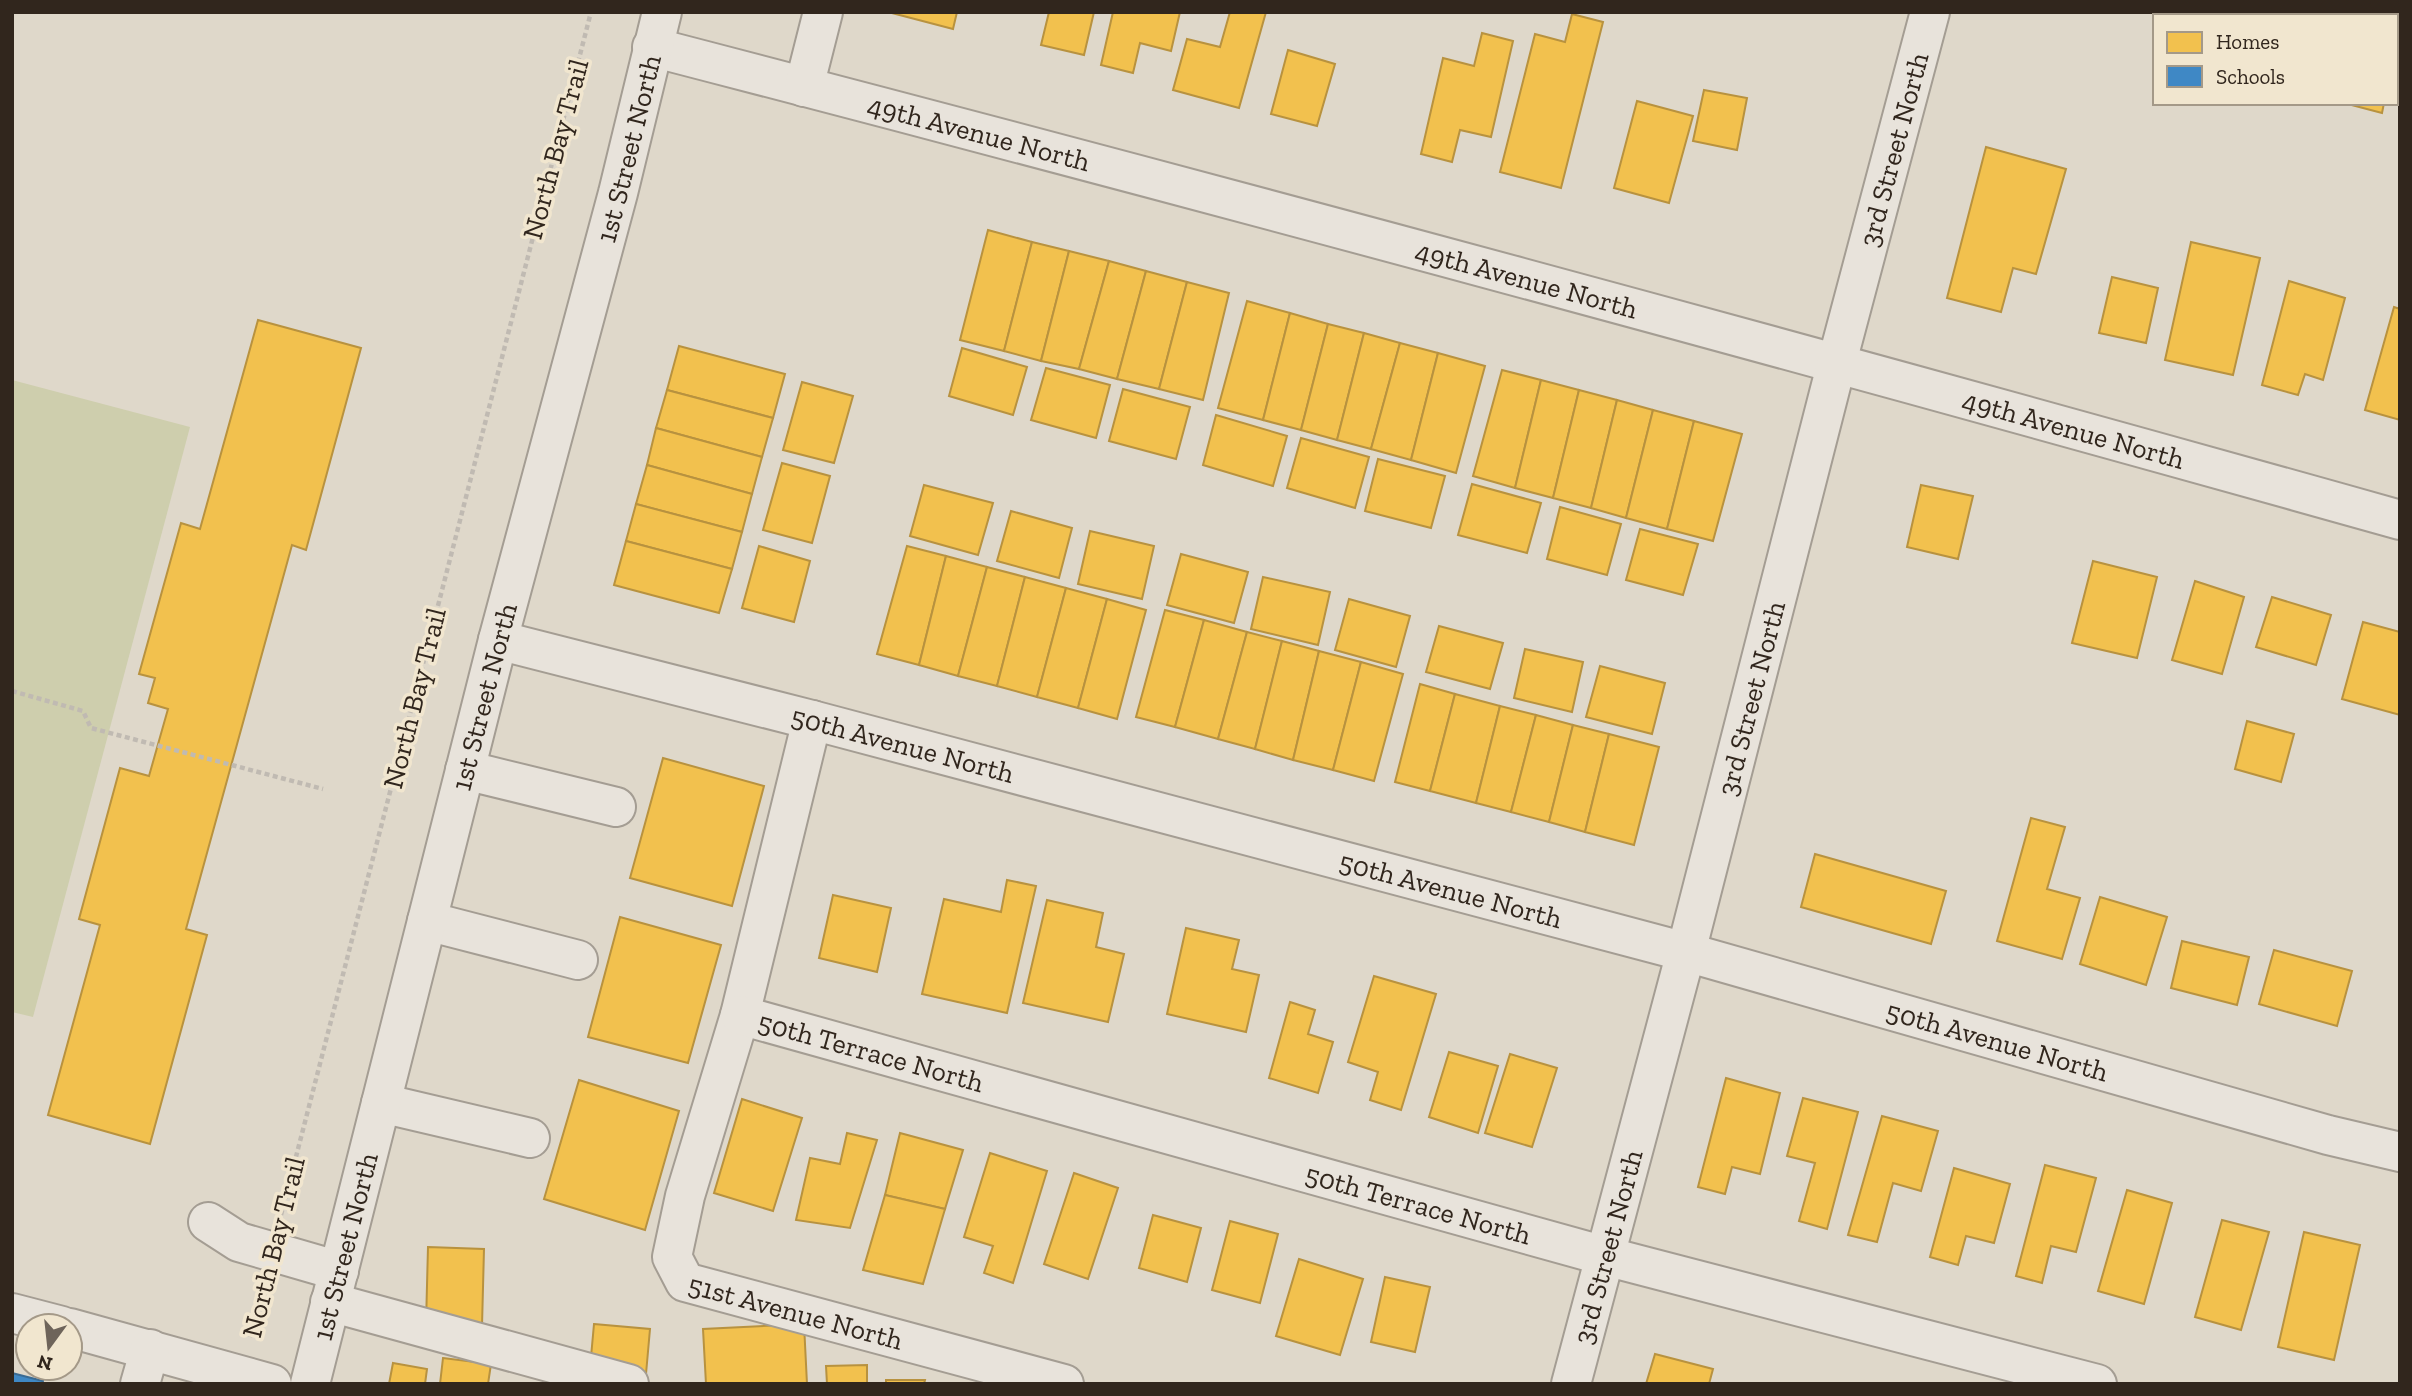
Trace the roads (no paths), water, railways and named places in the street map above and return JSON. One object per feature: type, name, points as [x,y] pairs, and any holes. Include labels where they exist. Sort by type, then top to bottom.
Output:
[{"type":"street","points":[[804,87],[823,12]]},
{"type":"street","name":"3rd Street North","points":[[1572,1384],[1930,12]]},
{"type":"street","name":"49th Avenue North","points":[[657,30],[804,87],[1000,137],[1837,362],[2400,520]]},
{"type":"street","name":"1st Street North","points":[[310,1384],[498,639],[618,193],[657,30]]},
{"type":"street","name":"50th Avenue North","points":[[498,639],[1686,952],[2328,1135],[2400,1152]]},
{"type":"street","name":"51st Avenue North","points":[[812,720],[740,1015],[685,1196],[672,1257],[685,1282],[1064,1384]]},
{"type":"street","points":[[465,770],[615,807]]},
{"type":"street","points":[[427,920],[578,960]]},
{"type":"street","name":"50th Terrace North","points":[[740,1015],[1605,1256],[2097,1384]]},
{"type":"street","points":[[381,1103],[530,1138]]},
{"type":"street","points":[[208,1223],[239,1242],[272,1251],[334,1287],[629,1384]]},
{"type":"street","points":[[84,1335],[145,1366],[256,1379]]}]
